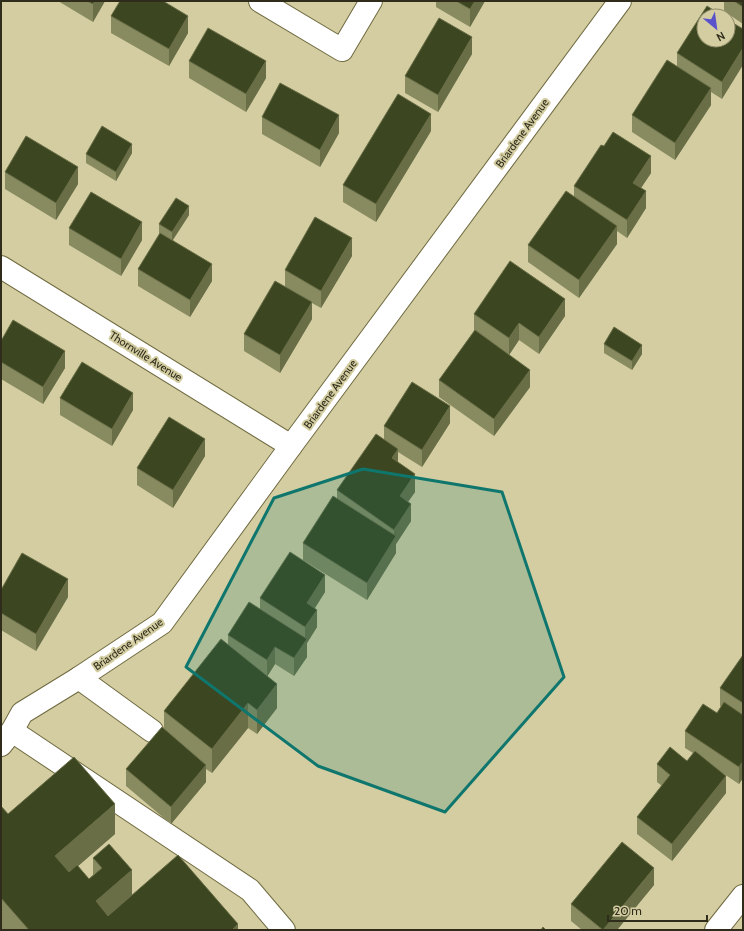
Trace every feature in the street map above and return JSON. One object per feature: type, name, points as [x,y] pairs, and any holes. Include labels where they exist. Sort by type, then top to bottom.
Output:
[{"type":"street","points":[[260,1],[342,50],[371,1]]},
{"type":"street","name":"Briardene Avenue","points":[[6,738],[22,713],[79,678],[162,623],[620,1]]},
{"type":"street","name":"Thornville Avenue","points":[[1,267],[291,446]]},
{"type":"street","points":[[79,678],[152,730]]},
{"type":"street","points":[[6,738],[250,890],[284,930]]},
{"type":"street","points":[[716,930],[742,898]]},
{"type":"highlighted area","points":[[363,469],[502,492],[564,677],[445,812],[318,766],[186,667],[274,498]]},
{"type":"building","points":[[87,1],[95,1],[93,4]]},
{"type":"building","points":[[120,1],[163,1],[188,16],[169,49],[111,16]]},
{"type":"building","points":[[456,1],[475,1],[470,9]]},
{"type":"building","points":[[734,1],[743,1],[743,7]]},
{"type":"building","points":[[439,18],[472,37],[438,95],[405,76]]},
{"type":"building","points":[[696,23],[696,48],[736,48],[736,25],[743,29],[743,48],[722,82],[677,53]]},
{"type":"building","points":[[208,28],[266,61],[246,94],[189,61]]},
{"type":"building","points":[[667,60],[711,88],[675,143],[632,115]]},
{"type":"building","points":[[280,83],[339,115],[320,150],[262,117]]},
{"type":"building","points":[[398,94],[431,114],[376,204],[343,185]]},
{"type":"building","points":[[102,126],[132,144],[116,172],[86,154]]},
{"type":"building","points":[[613,132],[651,156],[633,183],[646,191],[627,220],[574,186],[601,145],[604,146]]},
{"type":"building","points":[[26,136],[78,167],[56,203],[5,172]]},
{"type":"building","points":[[566,191],[617,226],[579,280],[528,245]]},
{"type":"building","points":[[91,192],[142,222],[121,259],[69,228]]},
{"type":"building","points":[[176,198],[189,206],[172,232],[159,224]]},
{"type":"building","points":[[315,217],[352,238],[321,291],[285,270]]},
{"type":"building","points":[[160,233],[212,264],[190,300],[138,269]]},
{"type":"building","points":[[510,261],[565,299],[539,337],[519,323],[509,338],[474,314]]},
{"type":"building","points":[[275,281],[312,302],[280,355],[244,334]]},
{"type":"building","points":[[13,320],[65,351],[43,387],[1,362],[1,341]]},
{"type":"building","points":[[614,327],[642,345],[632,361],[604,344]]},
{"type":"building","points":[[475,330],[530,370],[494,419],[439,380]]},
{"type":"building","points":[[82,362],[133,393],[112,429],[60,398]]},
{"type":"building","points":[[412,382],[450,406],[422,450],[384,426]]},
{"type":"building","points":[[169,417],[205,439],[173,490],[137,468]]},
{"type":"building","points":[[376,434],[398,449],[392,458],[415,474],[400,496],[411,504],[394,530],[337,490]]},
{"type":"building","points":[[333,496],[396,536],[367,583],[303,543]]},
{"type":"building","points":[[290,552],[325,575],[307,603],[317,610],[305,627],[260,598]]},
{"type":"building","points":[[22,553],[68,579],[36,634],[1,613],[1,590]]},
{"type":"building","points":[[249,602],[307,639],[294,658],[275,647],[267,660],[228,635]]},
{"type":"building","points":[[221,639],[277,684],[257,710],[248,703],[212,749],[164,711]]},
{"type":"building","points":[[743,655],[743,703],[720,688]]},
{"type":"building","points":[[724,702],[743,715],[743,761],[739,767],[685,731],[703,704],[717,713]]},
{"type":"building","points":[[162,727],[206,765],[171,807],[126,769]]},
{"type":"building","points":[[670,747],[687,761],[695,751],[726,776],[672,844],[637,817],[670,775],[657,764]]},
{"type":"building","points":[[74,757],[115,804],[55,856],[69,872],[77,865],[89,879],[102,868],[93,858],[109,844],[132,870],[96,901],[108,916],[178,855],[238,924],[232,930],[29,930],[1,898],[1,806],[8,814]]},
{"type":"building","points":[[622,842],[654,868],[603,930],[571,904]]}]
